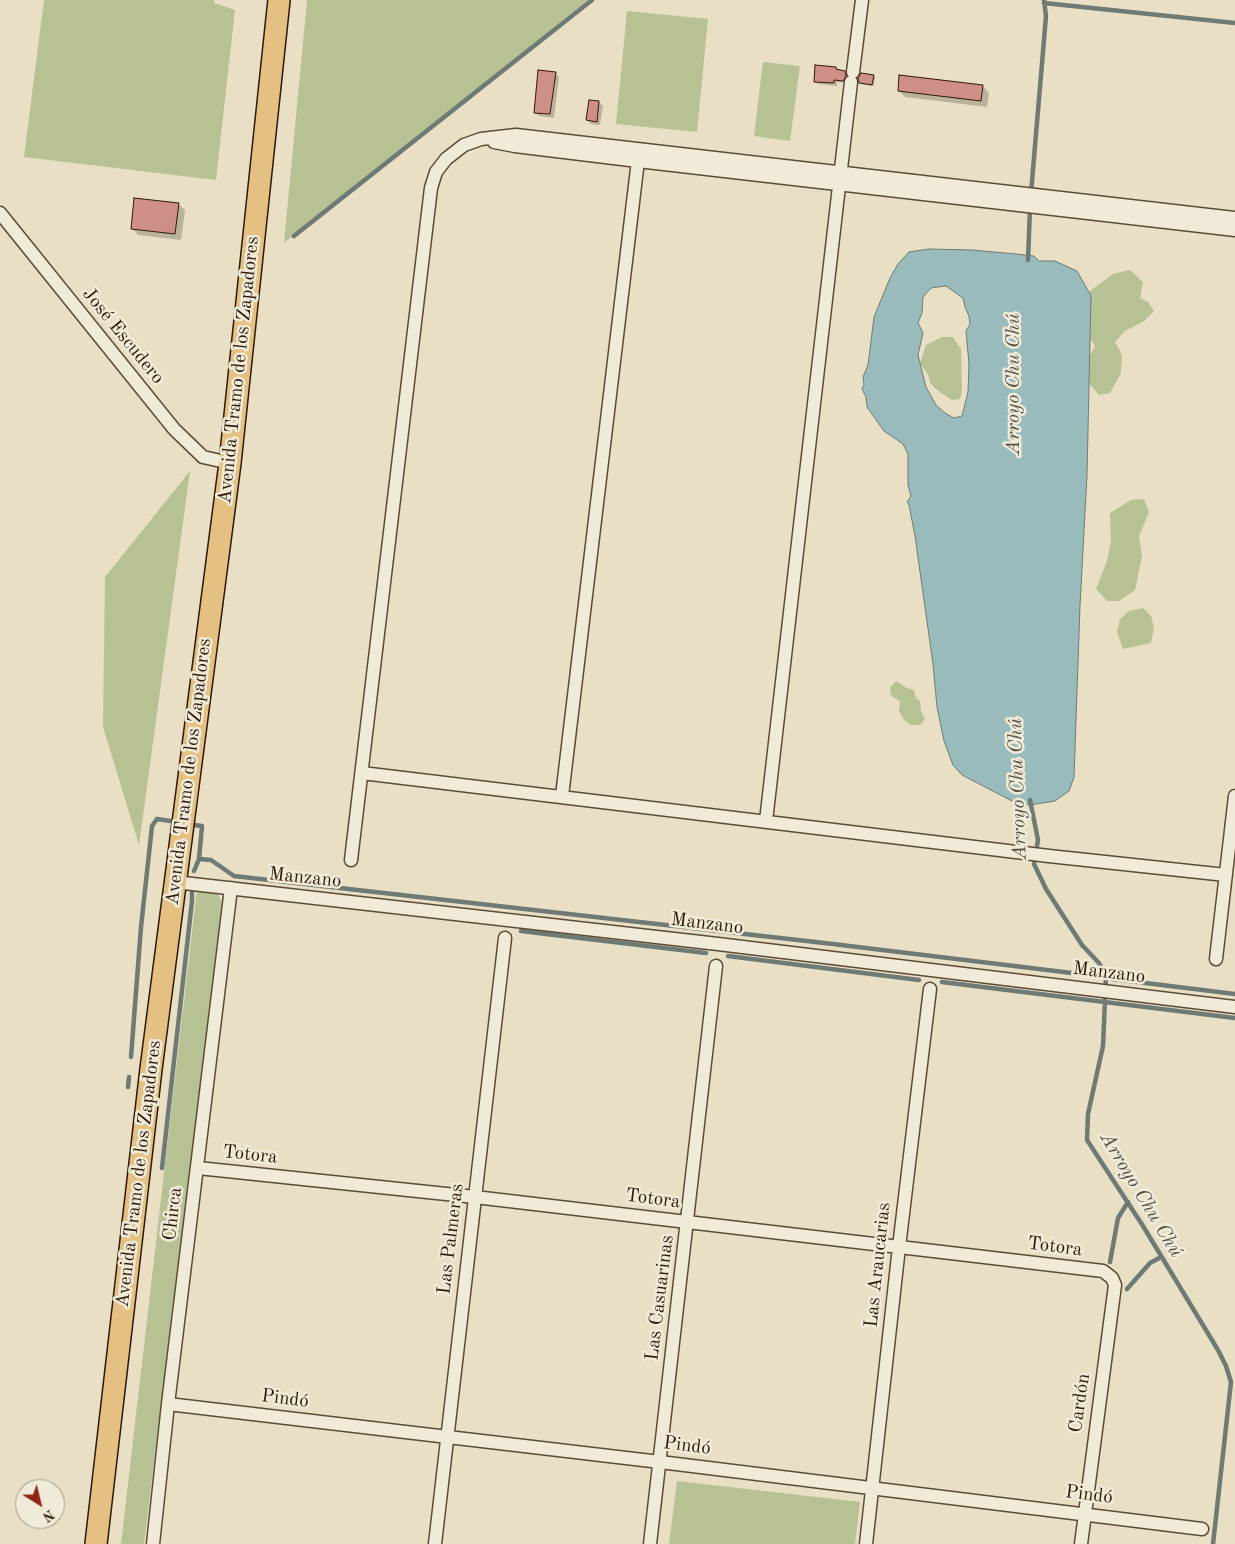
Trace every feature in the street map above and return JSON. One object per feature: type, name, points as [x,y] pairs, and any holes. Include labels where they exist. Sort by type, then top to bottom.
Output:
[{"type":"highway","name":"Avenida Tramo de los Zapadores","points":[[96,1544],[151,1069],[230,462],[279,0]]},
{"type":"street","points":[[766,821],[862,0]]},
{"type":"street","points":[[351,860],[431,188],[436,172],[446,159],[464,145],[481,140],[516,135],[638,155],[840,179],[1023,200],[1235,218]]},
{"type":"street","points":[[562,796],[638,155]]},
{"type":"street","points":[[1039,201],[1235,230]]},
{"type":"street","name":"José Escudero","points":[[0,212],[174,429],[203,457],[230,462]]},
{"type":"street","points":[[362,773],[1050,856],[1226,875]]},
{"type":"street","points":[[1216,960],[1235,796]]},
{"type":"street","name":"Manzano","points":[[175,882],[728,945],[1235,1008]]},
{"type":"street","name":"Chirca","points":[[153,1544],[168,1404],[232,888]]},
{"type":"street","name":"Las Palmeras","points":[[435,1544],[505,938]]},
{"type":"street","name":"Las Casuarinas","points":[[650,1544],[716,966]]},
{"type":"street","name":"Las Araucarias","points":[[866,1544],[898,1247],[930,990]]},
{"type":"street","name":"Totora","points":[[198,1168],[475,1197],[1103,1272]]},
{"type":"street","name":"Cardón","points":[[1081,1544],[1115,1286],[1112,1278],[1103,1272]]},
{"type":"street","name":"Pindó","points":[[168,1404],[1202,1529]]},
{"type":"green space","points":[[44,0],[214,0],[214,3],[235,10],[216,180],[24,157]]},
{"type":"green space","points":[[307,0],[588,0],[284,243]]},
{"type":"green space","points":[[627,11],[708,19],[697,132],[616,124]]},
{"type":"green space","points":[[763,62],[800,66],[790,141],[754,136]]},
{"type":"green space","points":[[1130,270],[1143,282],[1140,298],[1148,302],[1154,311],[1144,321],[1125,331],[1115,342],[1122,355],[1121,373],[1110,393],[1099,395],[1085,379],[1083,365],[1095,347],[1086,330],[1083,296],[1113,274]]},
{"type":"green space","points":[[942,337],[953,337],[961,349],[962,391],[960,399],[952,400],[937,390],[931,384],[928,375],[920,363],[926,345]]},
{"type":"green space","points":[[190,471],[139,845],[103,727],[105,577]]},
{"type":"green space","points":[[1144,499],[1149,512],[1139,536],[1142,556],[1135,590],[1119,601],[1107,601],[1096,589],[1107,561],[1111,541],[1110,513],[1131,500]]},
{"type":"green space","points":[[1143,608],[1151,616],[1154,627],[1151,643],[1123,649],[1117,632],[1120,619],[1129,611]]},
{"type":"green space","points":[[896,681],[914,690],[916,698],[920,701],[921,711],[925,719],[920,725],[911,725],[904,720],[899,711],[900,701],[891,696],[890,688]]},
{"type":"green space","points":[[197,889],[216,891],[222,902],[144,1544],[121,1544]]},
{"type":"green space","points":[[677,1481],[860,1502],[855,1544],[669,1544]]},
{"type":"water","points":[[929,249],[972,250],[1034,256],[1039,261],[1055,261],[1077,271],[1091,296],[1087,475],[1074,777],[1069,791],[1055,801],[1030,805],[1014,802],[962,775],[953,765],[944,741],[937,707],[933,664],[915,536],[907,502],[911,496],[908,485],[908,454],[903,444],[884,431],[867,407],[866,397],[862,389],[864,385],[863,377],[868,365],[874,317],[890,278],[898,264],[909,252]],"holes":[[[946,286],[963,298],[970,324],[966,331],[969,364],[968,392],[962,416],[954,418],[936,405],[926,387],[918,355],[923,333],[918,323],[922,313],[923,297],[931,288]]]},
{"type":"building","points":[[815,65],[836,67],[836,69],[845,71],[846,76],[843,81],[834,80],[834,83],[814,82]]},
{"type":"building","points":[[538,70],[556,72],[550,114],[534,113]]},
{"type":"building","points":[[861,73],[874,75],[872,85],[859,83],[858,78]]},
{"type":"building","points":[[899,75],[983,85],[981,101],[898,91]]},
{"type":"building","points":[[589,100],[599,101],[597,122],[586,120]]},
{"type":"building","points":[[134,198],[179,203],[175,234],[131,229]]},
{"type":"waterway","points":[[294,236],[592,0]]},
{"type":"waterway","name":"Arroyo Chu Chú","points":[[1031,193],[1046,16],[1044,0]]},
{"type":"waterway","points":[[1044,3],[1235,23]]},
{"type":"waterway","name":"Arroyo Chu Chú","points":[[1028,260],[1030,208]]},
{"type":"waterway","name":"Arroyo Chu Chú","points":[[1030,800],[1038,840],[1034,864],[1046,889],[1082,945],[1099,963],[1106,976],[1103,1046],[1088,1114],[1087,1140],[1143,1226],[1218,1350],[1231,1382],[1213,1544]]},
{"type":"waterway","points":[[131,1057],[141,927],[152,826],[157,819],[170,821]]},
{"type":"waterway","points":[[194,825],[202,826],[199,859],[211,860],[234,876],[1106,976],[1113,979],[1235,994]]},
{"type":"waterway","points":[[194,871],[199,859]]},
{"type":"waterway","points":[[162,1168],[192,892]]},
{"type":"waterway","points":[[521,931],[706,953]]},
{"type":"waterway","points":[[728,956],[919,980]]},
{"type":"waterway","points":[[942,982],[1235,1018]]},
{"type":"waterway","points":[[128,1087],[129,1077]]},
{"type":"waterway","points":[[1110,1262],[1118,1218],[1128,1202]]},
{"type":"waterway","points":[[1127,1289],[1150,1263],[1161,1257]]}]
